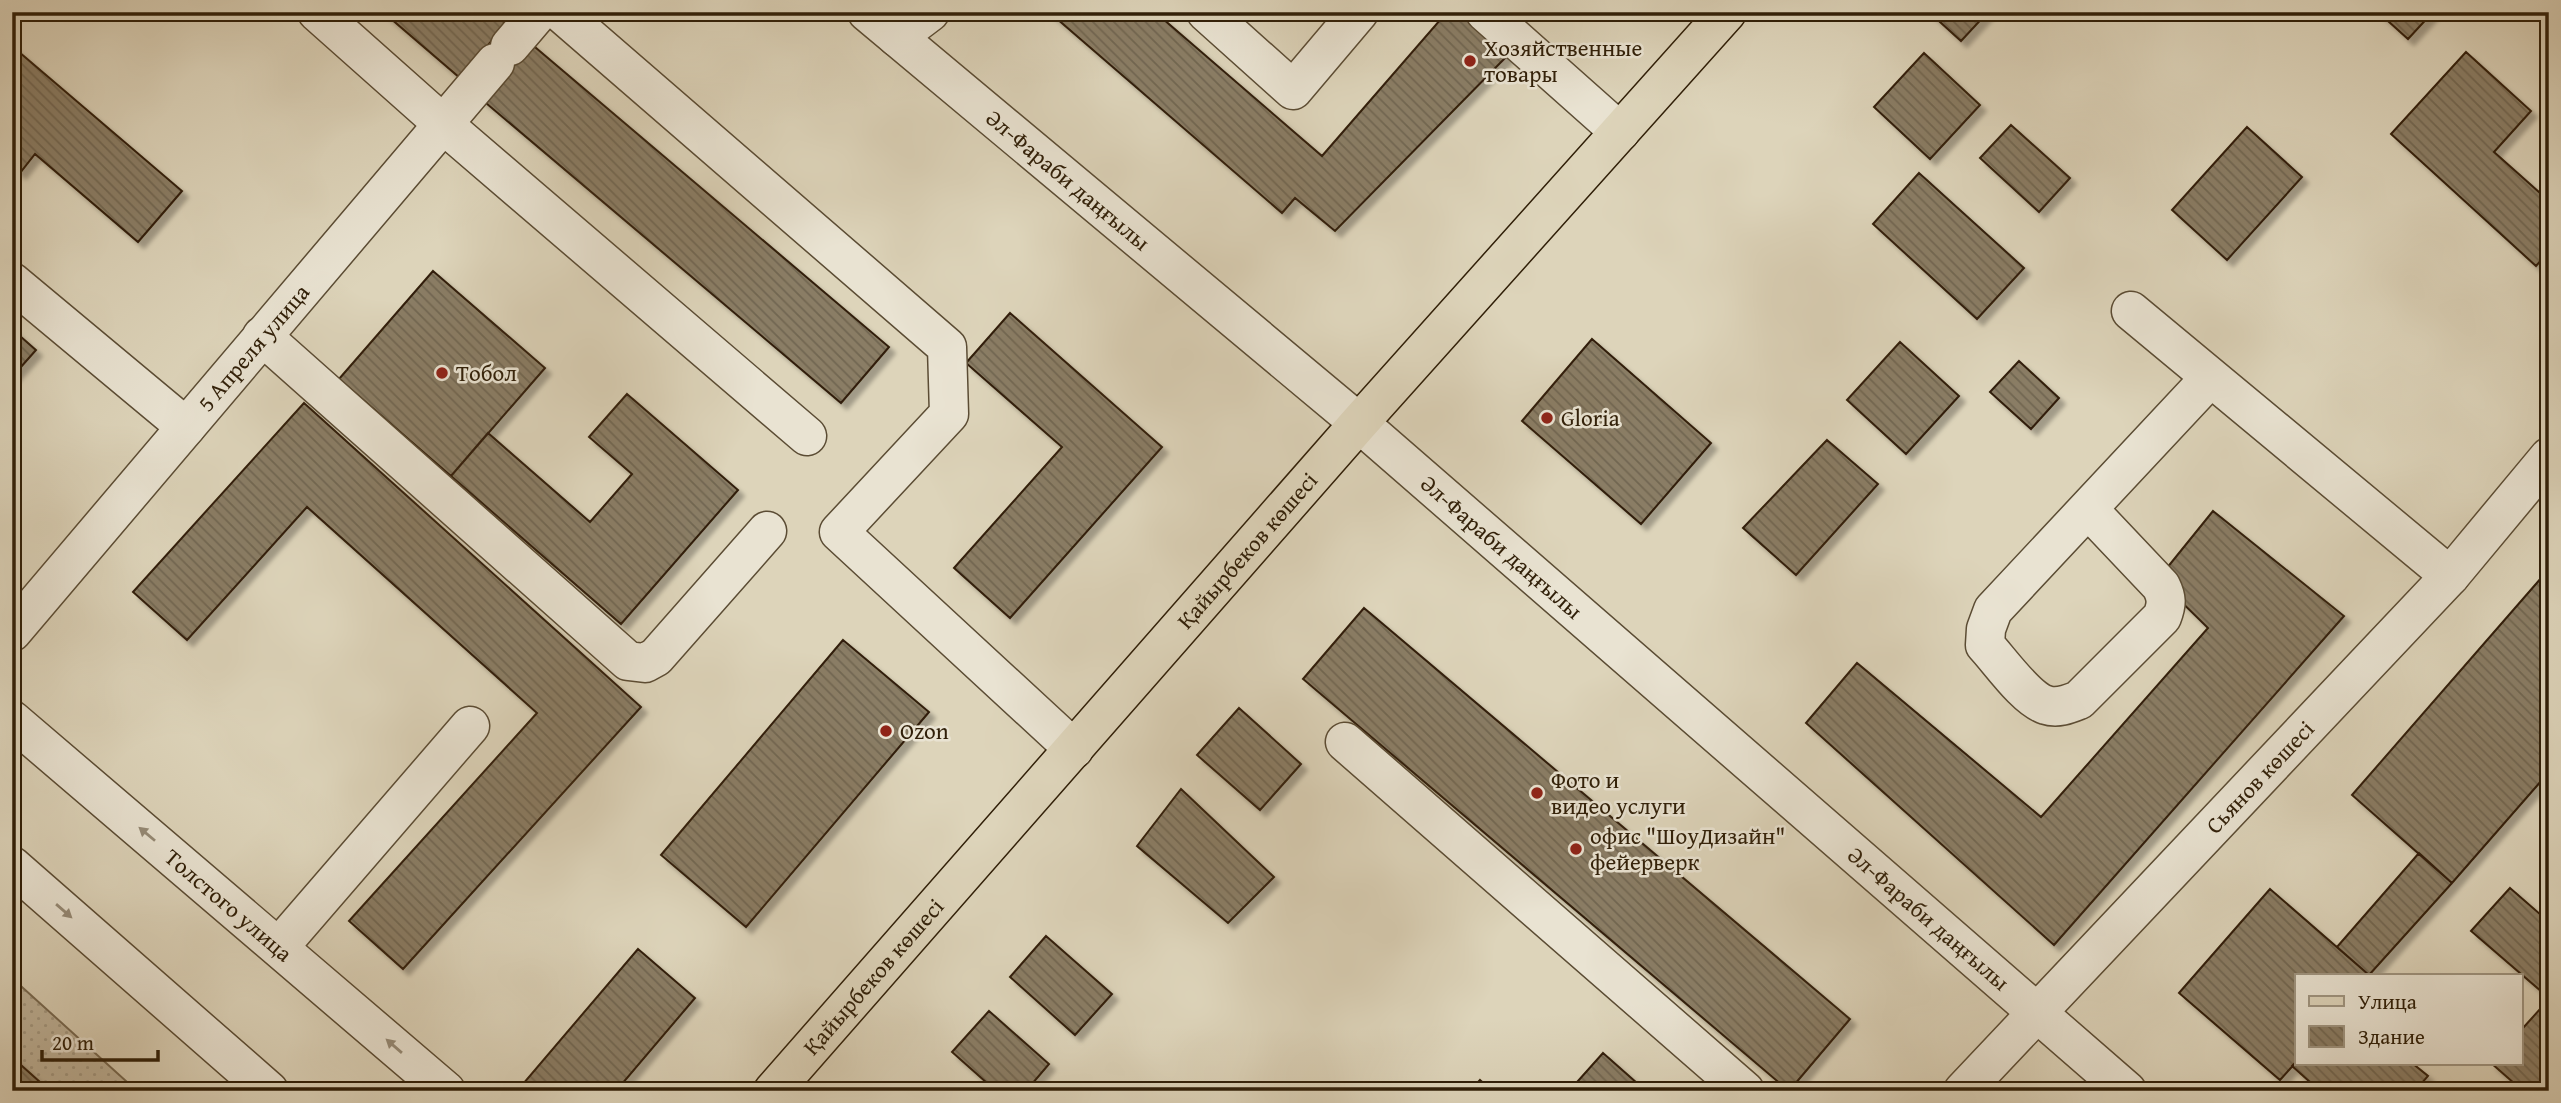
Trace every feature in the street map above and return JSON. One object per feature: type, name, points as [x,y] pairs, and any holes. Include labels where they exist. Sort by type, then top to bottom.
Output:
[{"type":"main road","name":"Қайырбеков көшесі","points":[[773,1091],[1359,424],[1727,12]]},
{"type":"street","points":[[317,12],[443,124],[807,436]]},
{"type":"street","name":"5 Апреля улица","points":[[12,632],[539,12]]},
{"type":"street","points":[[560,12],[947,347],[949,414],[839,532],[1074,749]]},
{"type":"street","name":"Әл-Фараби даңғылы","points":[[867,12],[1359,424],[2127,1091]]},
{"type":"street","points":[[897,37],[930,12]]},
{"type":"street","points":[[1206,12],[1293,90],[1359,12]]},
{"type":"street","points":[[1485,12],[1620,132]]},
{"type":"street","points":[[12,282],[186,427]]},
{"type":"street","points":[[2131,311],[2450,576]]},
{"type":"street","points":[[262,336],[628,661],[645,663],[656,657],[767,531]]},
{"type":"street","points":[[2088,509],[2161,586],[2166,597],[2166,607],[2162,617],[2079,700],[2064,706],[2047,705],[2032,698],[1985,645],[1986,629],[1993,610],[2210,377]]},
{"type":"street","name":"Сьянов көшесі","points":[[1963,1091],[2450,576],[2549,457]]},
{"type":"street","name":"Толстого улица","points":[[12,719],[446,1091]]},
{"type":"street","points":[[278,947],[470,726]]},
{"type":"street","points":[[1345,742],[1745,1091]]},
{"type":"street","points":[[12,866],[269,1091]]},
{"type":"shaded area","points":[[12,978],[137,1091],[12,1091]]},
{"type":"building","points":[[383,12],[493,12],[506,24],[460,78]]},
{"type":"building","points":[[1049,12],[1155,12],[1322,156],[1447,12],[1460,12],[1509,54],[1335,231],[1295,198],[1282,213]]},
{"type":"building","points":[[1929,12],[1988,12],[1961,41]]},
{"type":"building","points":[[2378,12],[2433,12],[2408,39]]},
{"type":"building","points":[[529,42],[889,347],[841,403],[480,98]]},
{"type":"building","points":[[12,46],[182,191],[138,242],[35,154],[20,173],[12,166]]},
{"type":"building","points":[[2466,52],[2531,111],[2494,152],[2549,201],[2549,251],[2536,266],[2391,134]]},
{"type":"building","points":[[1924,53],[1980,105],[1930,159],[1874,107]]},
{"type":"building","points":[[2011,125],[2070,178],[2039,212],[1980,158]]},
{"type":"building","points":[[2247,127],[2302,177],[2227,260],[2172,210]]},
{"type":"building","points":[[1919,173],[2024,268],[1977,319],[1873,224]]},
{"type":"building","name":"Тобол","points":[[433,271],[545,368],[451,476],[339,379]]},
{"type":"building","points":[[1010,313],[1162,447],[1010,618],[954,568],[1062,447],[966,363]]},
{"type":"building","points":[[12,329],[36,350],[12,377]]},
{"type":"building","points":[[1592,339],[1711,443],[1641,524],[1522,421]]},
{"type":"building","points":[[1900,342],[1959,396],[1906,454],[1847,400]]},
{"type":"building","points":[[2019,361],[2059,398],[2031,429],[1990,392]]},
{"type":"building","points":[[627,394],[738,490],[621,624],[451,476],[488,433],[590,522],[632,474],[589,437]]},
{"type":"building","points":[[304,403],[641,707],[403,969],[349,921],[537,713],[307,507],[187,640],[133,592]]},
{"type":"building","points":[[1827,440],[1878,484],[1796,575],[1743,528]]},
{"type":"building","points":[[2213,511],[2344,616],[2054,945],[1806,723],[1857,663],[2041,817],[2208,628],[2158,579]]},
{"type":"building","points":[[2549,569],[2549,772],[2452,883],[2352,795]]},
{"type":"building","name":"офис \"ШоуДизайн\" фейерверк","points":[[1364,608],[1850,1019],[1789,1091],[1303,679]]},
{"type":"building","points":[[843,640],[929,712],[746,927],[661,855]]},
{"type":"building","points":[[1239,708],[1301,764],[1260,810],[1197,755]]},
{"type":"building","points":[[1181,789],[1274,877],[1228,923],[1137,846]]},
{"type":"building","points":[[2419,853],[2452,883],[2370,974],[2337,947]]},
{"type":"building","points":[[2510,888],[2549,922],[2549,998],[2522,974],[2471,931]]},
{"type":"building","points":[[2270,889],[2368,974],[2295,974],[2295,1063],[2280,1080],[2179,993]]},
{"type":"building","points":[[1046,936],[1112,994],[1075,1035],[1010,977]]},
{"type":"building","points":[[638,949],[695,998],[616,1091],[517,1091]]},
{"type":"building","points":[[2549,999],[2549,1091],[2523,1091],[2492,1064],[2522,1064],[2523,1028]]},
{"type":"building","points":[[989,1011],[1049,1064],[1026,1091],[996,1091],[952,1052]]},
{"type":"building","points":[[1603,1053],[1646,1091],[1569,1091]]},
{"type":"building","points":[[12,1057],[50,1091],[12,1091]]},
{"type":"building","points":[[2295,1063],[2413,1064],[2428,1076],[2415,1091],[2320,1091],[2292,1066]]},
{"type":"building","points":[[1480,1080],[1492,1091],[1470,1091]]},
{"type":"place","name":"Хозяйственные товары","points":[[1470,61]]},
{"type":"place","name":"Тобол","points":[[442,373]]},
{"type":"place","name":"Gloria","points":[[1547,418]]},
{"type":"place","name":"Ozon","points":[[886,731]]},
{"type":"place","name":"Фото и видео услуги","points":[[1537,793]]},
{"type":"place","name":"офис \"ШоуДизайн\" фейерверк","points":[[1576,849]]}]
